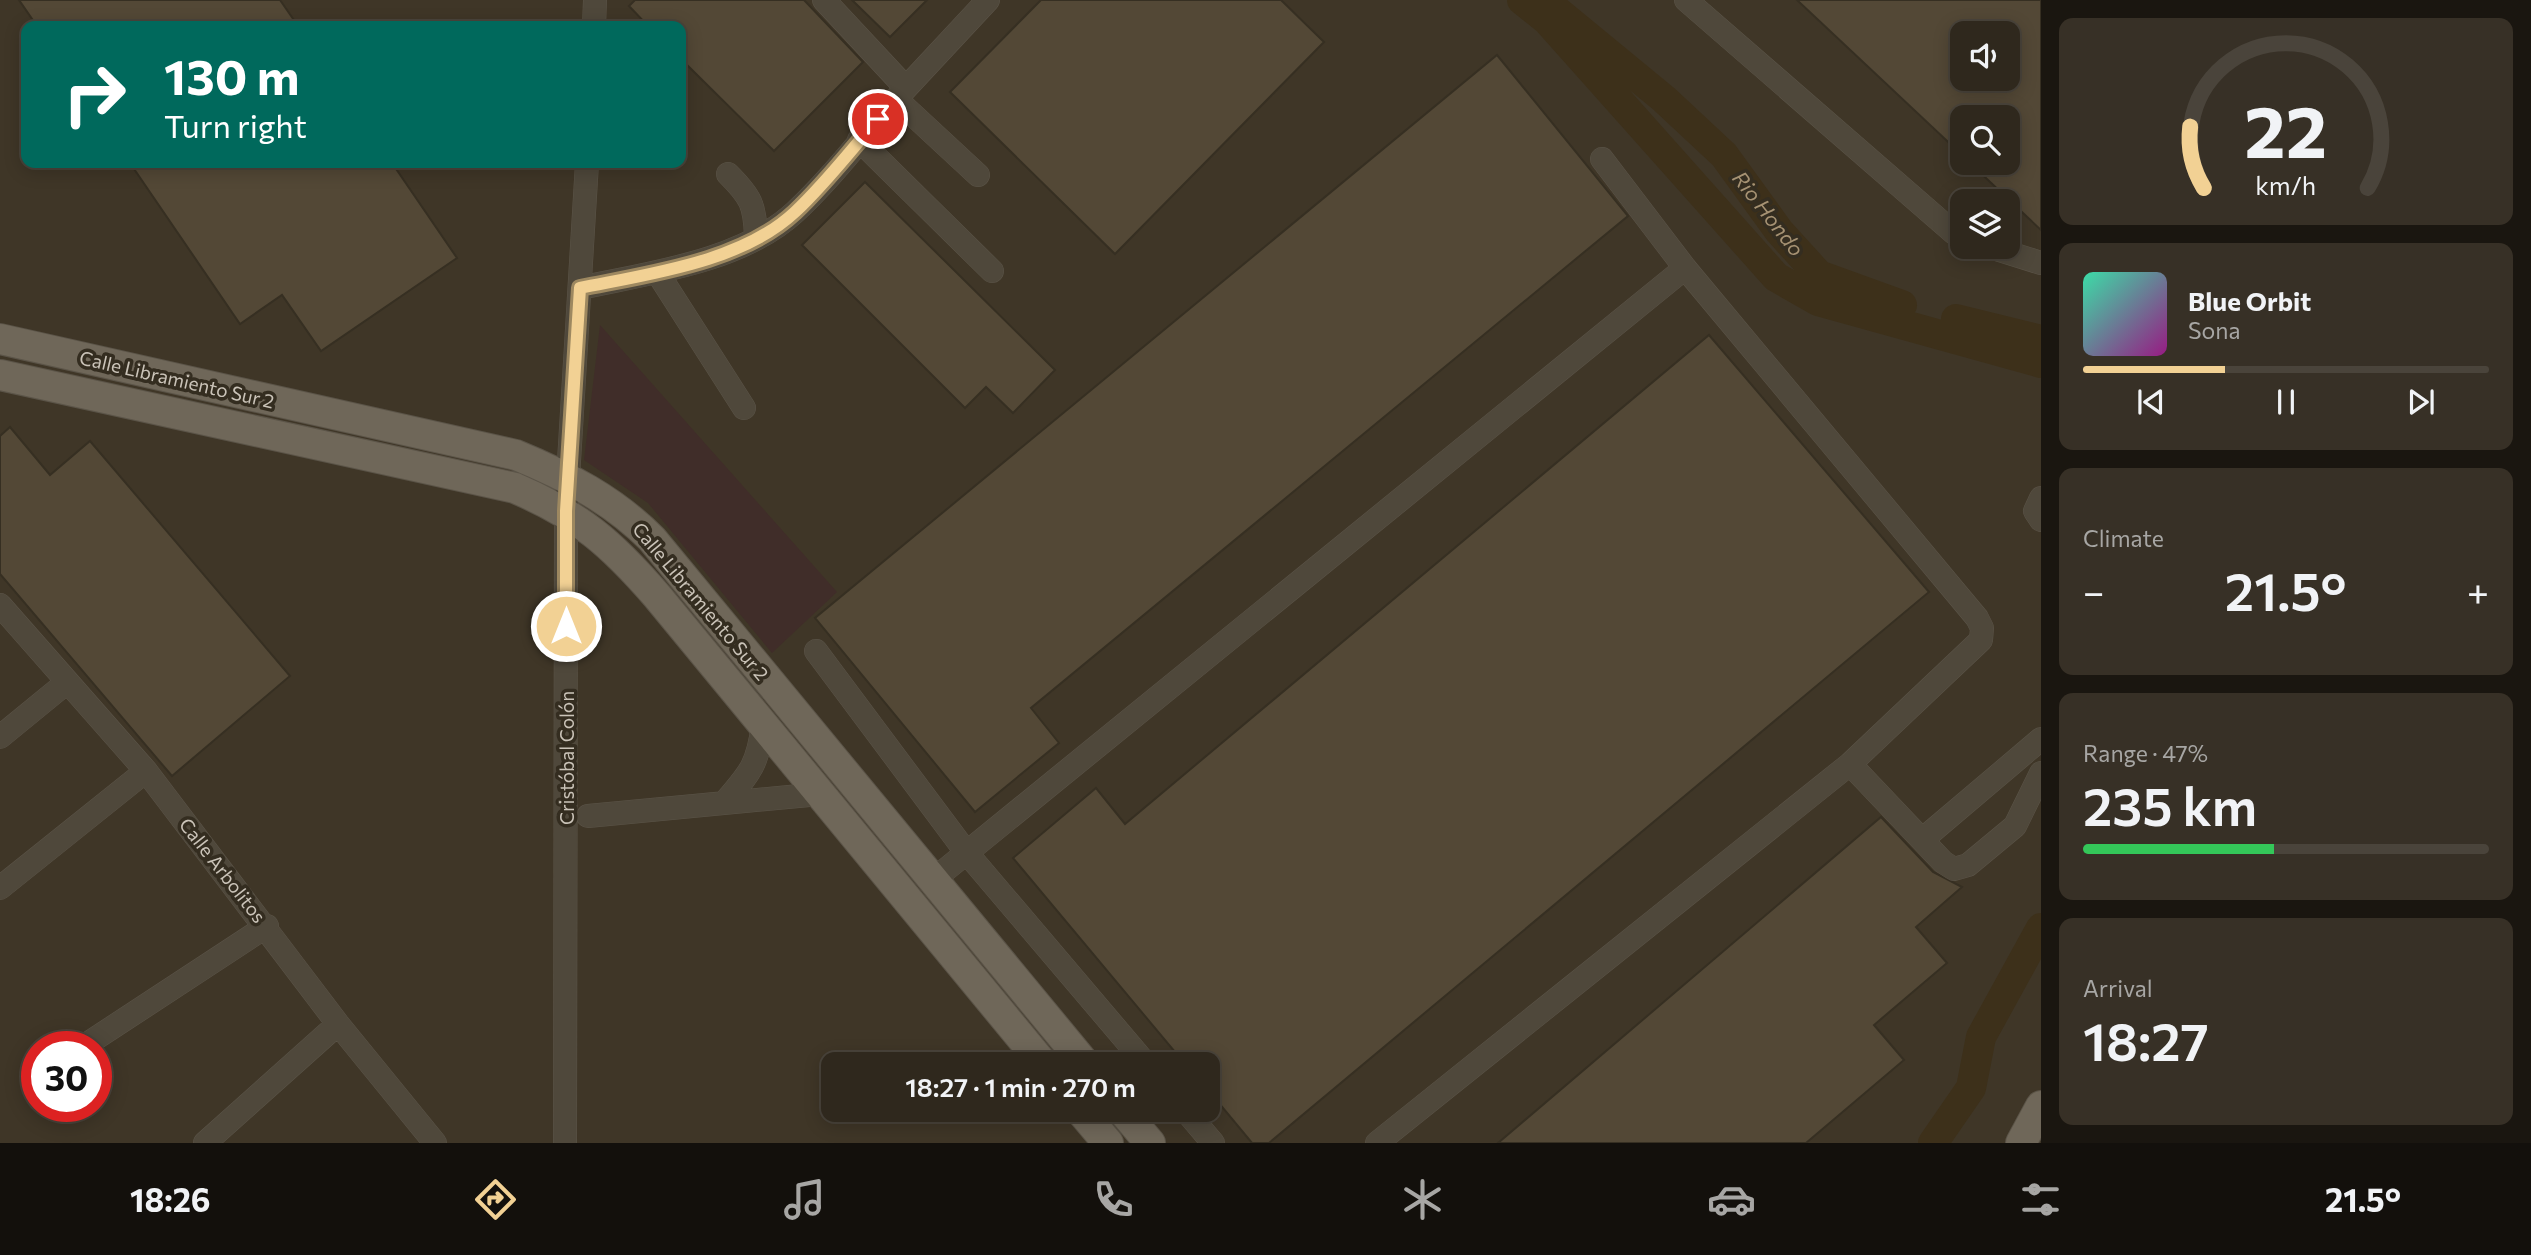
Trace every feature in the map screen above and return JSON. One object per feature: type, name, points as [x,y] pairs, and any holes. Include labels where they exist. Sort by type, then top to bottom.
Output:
[{"type":"main road","name":"Calle Libramiento Sur 2","points":[[0,339],[516,454],[568,476],[633,520],[1075,1052]]},
{"type":"main road","points":[[145,409],[149,373]]},
{"type":"main road","name":"Calle Libramiento Sur 2","points":[[0,375],[145,409],[515,488],[566,511],[598,534],[631,566],[1033,1052]]},
{"type":"main road","points":[[722,675],[747,654]]},
{"type":"main road","points":[[908,900],[933,880]]},
{"type":"main road","points":[[2021,1143],[2041,1106]]},
{"type":"main road","points":[[1090,1122],[1108,1143]]},
{"type":"main road","points":[[1132,1122],[1150,1143]]},
{"type":"street","points":[[594,21],[596,0]]},
{"type":"street","points":[[824,0],[901,93],[978,175]]},
{"type":"street","points":[[580,288],[699,262],[756,237],[794,213],[988,0]]},
{"type":"street","points":[[1686,0],[1950,230]]},
{"type":"street","points":[[859,140],[992,271]]},
{"type":"street","points":[[1377,1143],[1850,764],[1981,640],[1982,628],[1977,618],[1685,268],[1602,159]]},
{"type":"street","name":"Cristóbal Colón","points":[[565,1143],[566,511],[587,168]]},
{"type":"street","points":[[728,174],[743,189],[755,208],[756,237]]},
{"type":"street","points":[[2020,256],[2041,263]]},
{"type":"street","points":[[933,880],[1685,268]]},
{"type":"street","points":[[657,272],[744,408]]},
{"type":"street","points":[[2041,498],[2035,511],[2041,520]]},
{"type":"street","name":"Calle Arbolitos","points":[[0,605],[146,771],[267,926],[338,1024],[435,1143]]},
{"type":"street","points":[[816,651],[966,852],[1136,1052]]},
{"type":"street","points":[[0,737],[66,683]]},
{"type":"street","points":[[724,803],[748,774],[759,755],[763,724]]},
{"type":"street","points":[[1923,839],[2041,739]]},
{"type":"street","points":[[1850,764],[1943,862],[1954,869],[1968,865],[2015,826],[2041,773]]},
{"type":"street","points":[[0,888],[146,771]]},
{"type":"street","points":[[588,816],[820,794]]},
{"type":"street","points":[[107,1031],[267,926]]},
{"type":"street","points":[[205,1143],[338,1024]]},
{"type":"street","points":[[1195,1122],[1213,1143]]},
{"type":"shaded area","points":[[600,325],[837,592],[772,653],[648,503],[584,460]]},
{"type":"building","points":[[19,0],[280,0],[295,21],[34,21]]},
{"type":"building","points":[[635,0],[804,0],[863,62],[774,151],[686,64],[686,21],[643,21],[629,6]]},
{"type":"building","points":[[852,0],[927,0],[890,37]]},
{"type":"building","points":[[1041,0],[1281,0],[1324,42],[1115,254],[950,92]]},
{"type":"building","points":[[1797,0],[2041,0],[2041,230],[2020,210],[2020,189],[1998,189],[1983,175],[2020,175],[2020,105],[1950,105],[1950,144]]},
{"type":"building","points":[[1497,55],[1628,216],[1031,708],[1059,743],[975,812],[815,618]]},
{"type":"building","points":[[133,168],[395,168],[457,258],[321,351],[282,295],[240,324]]},
{"type":"building","points":[[865,182],[1055,370],[1013,413],[986,387],[965,408],[802,245]]},
{"type":"building","points":[[1709,335],[1929,592],[1269,1143],[1252,1143],[1220,1104],[1220,1052],[1175,1052],[1013,858],[1096,788],[1125,824]]},
{"type":"building","points":[[10,427],[50,475],[90,441],[290,676],[172,776],[0,574],[0,436]]},
{"type":"building","points":[[1881,817],[1933,872],[1962,887],[1916,927],[1947,963],[1874,1025],[1904,1060],[1806,1143],[1498,1143]]},
{"type":"waterway","points":[[1522,0],[1547,20],[1776,277],[1818,301],[2041,363]]},
{"type":"waterway","name":"Rio Hondo","points":[[1557,11],[1664,99],[1724,155],[1779,231],[1819,275],[1902,305]]},
{"type":"waterway","name":"Rio Hondo","points":[[1956,319],[2041,340]]},
{"type":"waterway","name":"Rio Hondo","points":[[1933,1143],[1971,1088],[1981,1037],[2041,928]]},
{"type":"route","points":[[566,626],[566,511],[580,288],[699,262],[756,237],[794,213],[878,119]]}]
